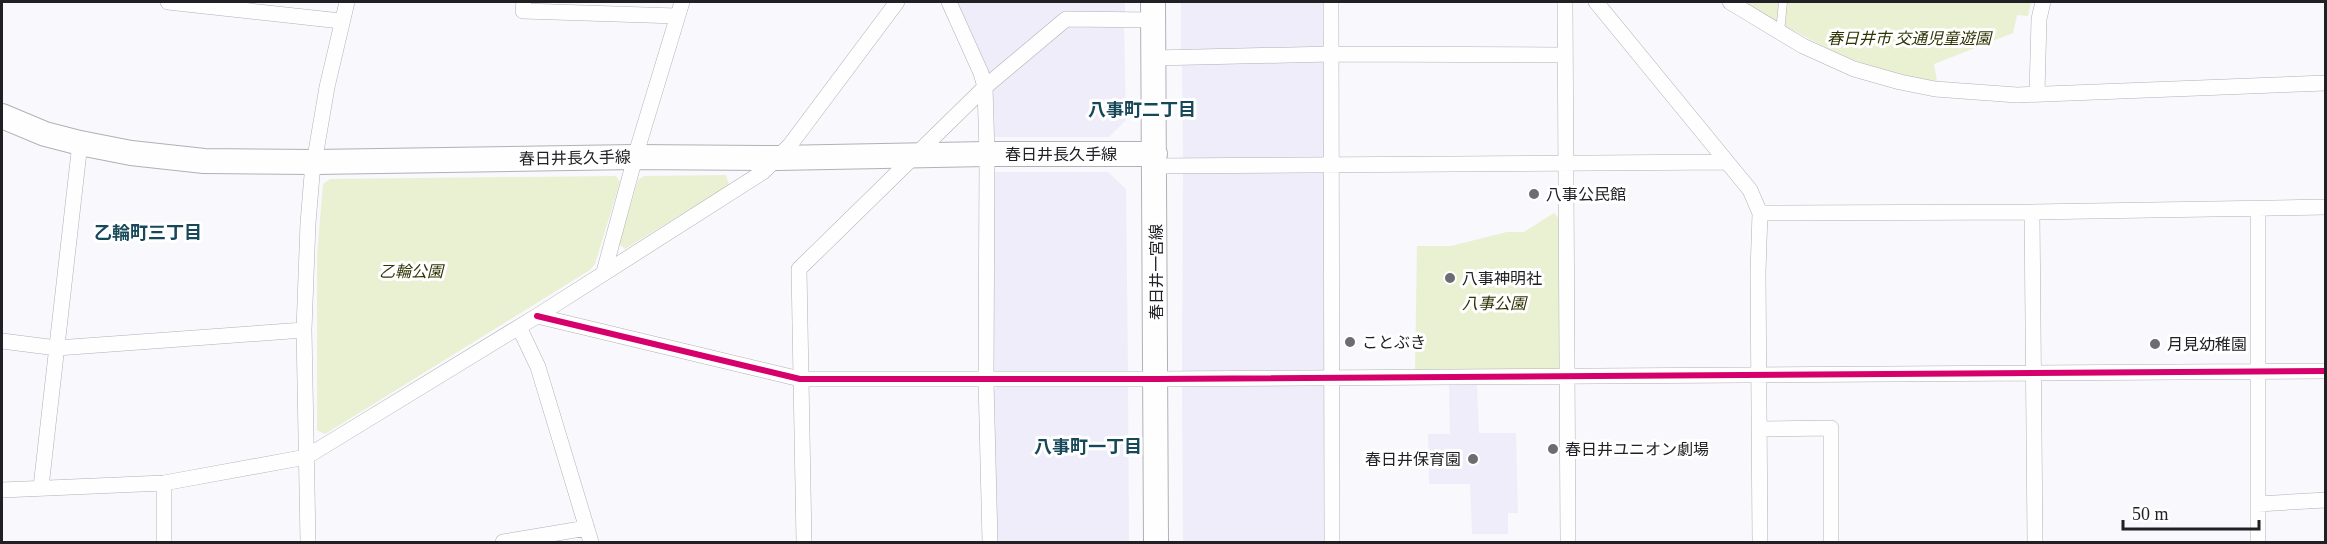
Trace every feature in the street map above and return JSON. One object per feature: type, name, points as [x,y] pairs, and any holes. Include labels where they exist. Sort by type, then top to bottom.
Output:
[{"type":"main road","name":"春日井一宮線","points":[[1154,11],[1156,543]]},
{"type":"main road","name":"春日井長久手線","points":[[2,117],[45,134],[80,143],[165,158],[216,161],[777,158],[987,154],[1155,160]]},
{"type":"street","points":[[168,2],[341,21]]},
{"type":"street","points":[[308,543],[304,330],[308,223],[315,162],[341,21],[347,2]]},
{"type":"street","points":[[524,2],[523,11],[680,9],[635,157],[604,272]]},
{"type":"street","points":[[2,490],[164,483],[306,457],[537,316],[763,172],[790,145],[897,2]]},
{"type":"street","points":[[949,2],[985,87],[986,380],[990,543]]},
{"type":"street","points":[[1331,2],[1332,543]]},
{"type":"street","points":[[1564,2],[1568,543]]},
{"type":"street","points":[[1596,2],[1750,190],[1760,213],[1758,374],[1760,543]]},
{"type":"street","points":[[1730,2],[1803,46],[1854,69],[1935,89],[2017,95],[2325,83]]},
{"type":"street","points":[[2037,93],[2039,19],[2043,2]]},
{"type":"street","points":[[804,543],[799,269],[985,87],[1066,19],[1154,11]]},
{"type":"street","points":[[1154,58],[1331,54],[1564,55]]},
{"type":"street","points":[[41,487],[80,143]]},
{"type":"street","points":[[1155,160],[1331,164],[1727,162]]},
{"type":"street","points":[[1760,213],[2032,212],[2325,207]]},
{"type":"street","points":[[2258,208],[2256,372],[2258,543]]},
{"type":"street","points":[[2032,212],[2035,543]]},
{"type":"street","points":[[537,316],[800,379],[986,380],[2325,371]]},
{"type":"street","points":[[503,543],[589,535],[538,367],[519,327]]},
{"type":"street","points":[[2,341],[57,348],[304,330]]},
{"type":"street","points":[[1759,429],[1831,428],[1831,543]]},
{"type":"street","points":[[164,483],[164,543]]},
{"type":"street","points":[[2258,504],[2325,500]]},
{"type":"lane","points":[[1780,32],[1783,2]]},
{"type":"shaded area","points":[[954,2],[1125,2],[1125,14],[1066,14],[993,75],[985,71]]},
{"type":"shaded area","points":[[1181,2],[1325,2],[1326,47],[1181,53]]},
{"type":"shaded area","points":[[1124,24],[1126,120],[1109,137],[992,137],[991,89],[1069,25]]},
{"type":"shaded area","points":[[1323,60],[1325,64],[1325,158],[1183,161],[1182,62]]},
{"type":"shaded area","points":[[1323,170],[1325,173],[1327,370],[1323,373],[1182,374],[1183,172]]},
{"type":"shaded area","points":[[996,172],[1108,172],[1126,189],[1128,373],[996,375],[993,371],[991,176]]},
{"type":"shaded area","name":"春日井保育園","points":[[1477,384],[1479,433],[1516,433],[1518,513],[1508,513],[1508,534],[1472,534],[1470,484],[1429,484],[1428,434],[1450,434],[1449,385]]},
{"type":"shaded area","points":[[1323,385],[1328,388],[1329,542],[1183,542],[1182,386]]},
{"type":"shaded area","points":[[998,386],[1128,386],[1129,542],[995,542],[993,391]]},
{"type":"green space","name":"春日井市 交通児童遊園","points":[[1745,2],[2031,2],[2028,16],[2017,15],[2013,33],[1934,64],[1937,81],[1885,71],[1836,52],[1790,29]]},
{"type":"green space","points":[[726,175],[729,185],[625,249],[619,244],[638,180],[644,176]]},
{"type":"green space","name":"乙輪公園","points":[[616,176],[620,182],[595,264],[590,270],[325,434],[317,430],[317,256],[323,184],[330,179]]},
{"type":"green space","name":"八事公園","points":[[1554,213],[1560,220],[1562,366],[1558,370],[1415,371],[1417,246],[1451,246],[1507,232],[1524,232]]},
{"type":"cycle path","points":[[537,316],[800,379],[1157,379],[2326,371]]},
{"type":"place","name":"八事公民館","points":[[1534,194]]},
{"type":"place","name":"八事神明社","points":[[1450,278]]},
{"type":"place","name":"ことぶき","points":[[1350,342]]},
{"type":"place","name":"月見幼稚園","points":[[2155,344]]},
{"type":"place","name":"春日井ユニオン劇場","points":[[1553,449]]},
{"type":"place","name":"春日井保育園","points":[[1473,459]]},
{"type":"district","name":"八事町二丁目","points":[[1142,110]]},
{"type":"district","name":"乙輪町三丁目","points":[[148,233]]},
{"type":"district","name":"八事町一丁目","points":[[1088,447]]}]
